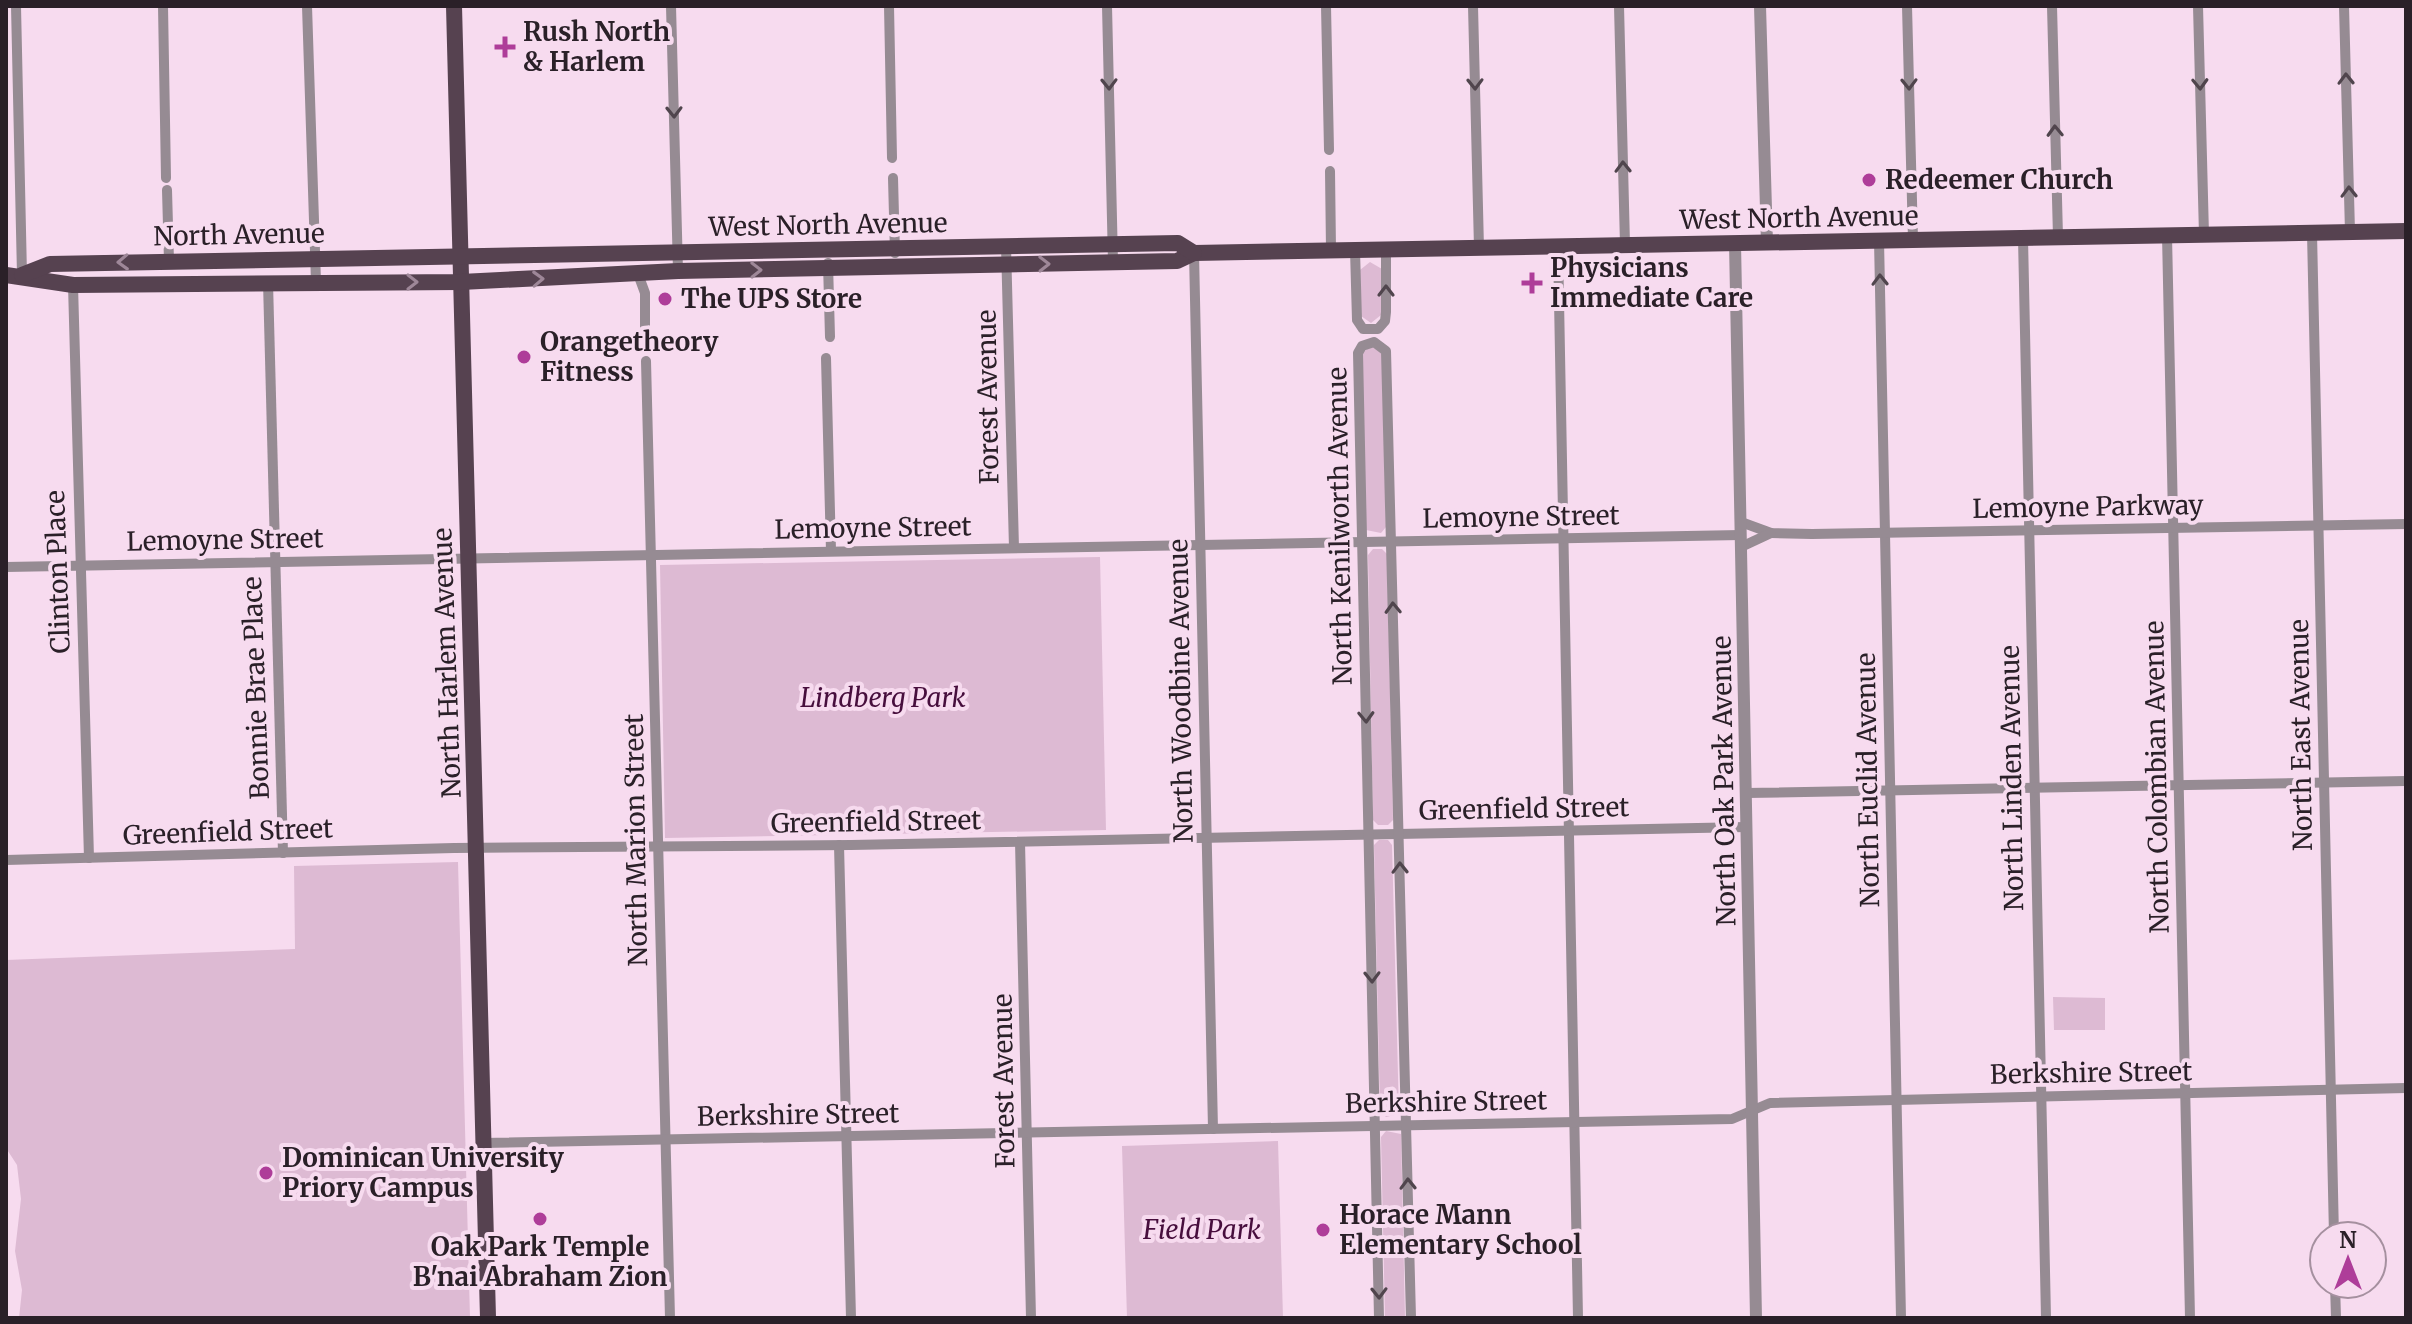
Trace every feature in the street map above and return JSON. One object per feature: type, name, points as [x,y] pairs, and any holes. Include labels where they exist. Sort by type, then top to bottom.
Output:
[{"type":"main road","name":"North Harlem Avenue","points":[[454,6],[488,1318]]},
{"type":"main road","name":"West North Avenue","points":[[461,282],[678,271],[1177,261],[1194,253],[2406,231]]},
{"type":"main road","name":"West North Avenue","points":[[460,257],[1178,243],[1194,253]]},
{"type":"main road","name":"North Avenue","points":[[14,275],[50,264],[460,257]]},
{"type":"main road","name":"North Avenue","points":[[14,275],[51,284],[73,285],[461,282]]},
{"type":"street","points":[[14,275],[20,160],[16,6]]},
{"type":"street","points":[[163,6],[166,178]]},
{"type":"street","points":[[307,6],[316,282]]},
{"type":"street","points":[[671,6],[678,271]]},
{"type":"street","points":[[889,6],[892,158]]},
{"type":"street","points":[[1107,6],[1113,262]]},
{"type":"street","points":[[1326,6],[1329,150]]},
{"type":"street","points":[[1473,6],[1479,248]]},
{"type":"street","points":[[1619,6],[1625,245]]},
{"type":"street","points":[[1760,6],[1767,243]]},
{"type":"street","points":[[1907,6],[1913,240]]},
{"type":"street","points":[[2052,6],[2058,237]]},
{"type":"street","points":[[2198,6],[2204,235]]},
{"type":"street","points":[[2344,6],[2350,232]]},
{"type":"street","points":[[1330,171],[1331,250]]},
{"type":"street","points":[[893,178],[895,267]]},
{"type":"street","points":[[167,190],[169,261]]},
{"type":"street","name":"North East Avenue","points":[[2312,233],[2334,1220]]},
{"type":"street","name":"North Colombian Avenue","points":[[2167,235],[2190,1318]]},
{"type":"street","name":"North Linden Avenue","points":[[2023,238],[2046,1318]]},
{"type":"street","name":"North Euclid Avenue","points":[[1879,240],[1901,1318]]},
{"type":"street","name":"North Oak Park Avenue","points":[[1735,243],[1756,1318]]},
{"type":"street","name":"Forest Avenue","points":[[1006,246],[1014,548]]},
{"type":"street","points":[[1558,246],[1578,1318]]},
{"type":"street","points":[[828,249],[830,337]]},
{"type":"street","points":[[1355,250],[1357,320],[1363,329],[1378,329],[1385,321],[1386,250]]},
{"type":"street","name":"North Woodbine Avenue","points":[[1194,253],[1213,1129]]},
{"type":"street","points":[[645,274],[645,340]]},
{"type":"street","name":"Bonnie Brae Place","points":[[268,282],[283,853]]},
{"type":"street","name":"Clinton Place","points":[[73,285],[89,858]]},
{"type":"street","name":"North Kenilworth Avenue","points":[[1379,1318],[1358,353],[1367,342],[1374,342],[1386,351],[1411,1318]]},
{"type":"street","points":[[826,358],[831,551]]},
{"type":"street","name":"North Marion Street","points":[[646,361],[670,1318]]},
{"type":"street","name":"Lemoyne Parkway","points":[[1741,535],[2406,524]]},
{"type":"street","name":"Lemoyne Parkway","points":[[1741,535],[1771,533]]},
{"type":"street","name":"Lemoyne Street","points":[[6,567],[1741,535]]},
{"type":"street","points":[[1746,793],[2406,781]]},
{"type":"street","name":"Greenfield Street","points":[[6,860],[1747,827]]},
{"type":"street","name":"Forest Avenue","points":[[1020,842],[1031,1318]]},
{"type":"street","points":[[839,845],[851,1318]]},
{"type":"street","name":"Berkshire Street","points":[[484,1143],[1732,1119],[1770,1103],[2406,1088]]},
{"type":"green space","points":[[1370,262],[1382,269],[1381,315],[1371,323],[1361,316],[1360,270]]},
{"type":"green space","points":[[1371,346],[1382,353],[1386,527],[1381,533],[1366,530],[1362,353]]},
{"type":"green space","points":[[1373,549],[1382,549],[1387,554],[1393,820],[1388,825],[1378,825],[1373,820],[1368,555]]},
{"type":"green space","name":"Lindberg Park","points":[[1100,557],[1106,830],[665,838],[660,565]]},
{"type":"green space","points":[[1379,840],[1388,840],[1392,845],[1399,1114],[1386,1117],[1380,1111],[1374,845]]},
{"type":"green space","points":[[458,862],[470,1318],[19,1318],[22,1290],[15,1251],[21,1199],[17,1165],[6,1148],[6,960],[295,949],[294,866]]},
{"type":"green space","points":[[2053,997],[2105,998],[2105,1030],[2054,1030]]},
{"type":"green space","points":[[1386,1131],[1401,1134],[1405,1318],[1385,1318],[1381,1137]]},
{"type":"green space","name":"Field Park","points":[[1278,1141],[1283,1318],[1127,1318],[1122,1146]]},
{"type":"place","name":"Rush North & Harlem","points":[[505,47]]},
{"type":"place","name":"Redeemer Church","points":[[1869,180]]},
{"type":"place","name":"Physicians Immediate Care","points":[[1532,283]]},
{"type":"place","name":"The UPS Store","points":[[665,299]]},
{"type":"place","name":"Orangetheory Fitness","points":[[524,357]]},
{"type":"place","name":"Dominican University Priory Campus","points":[[266,1173]]},
{"type":"place","name":"Oak Park Temple B'nai Abraham Zion","points":[[540,1219]]},
{"type":"place","name":"Horace Mann Elementary School","points":[[1323,1230]]}]
